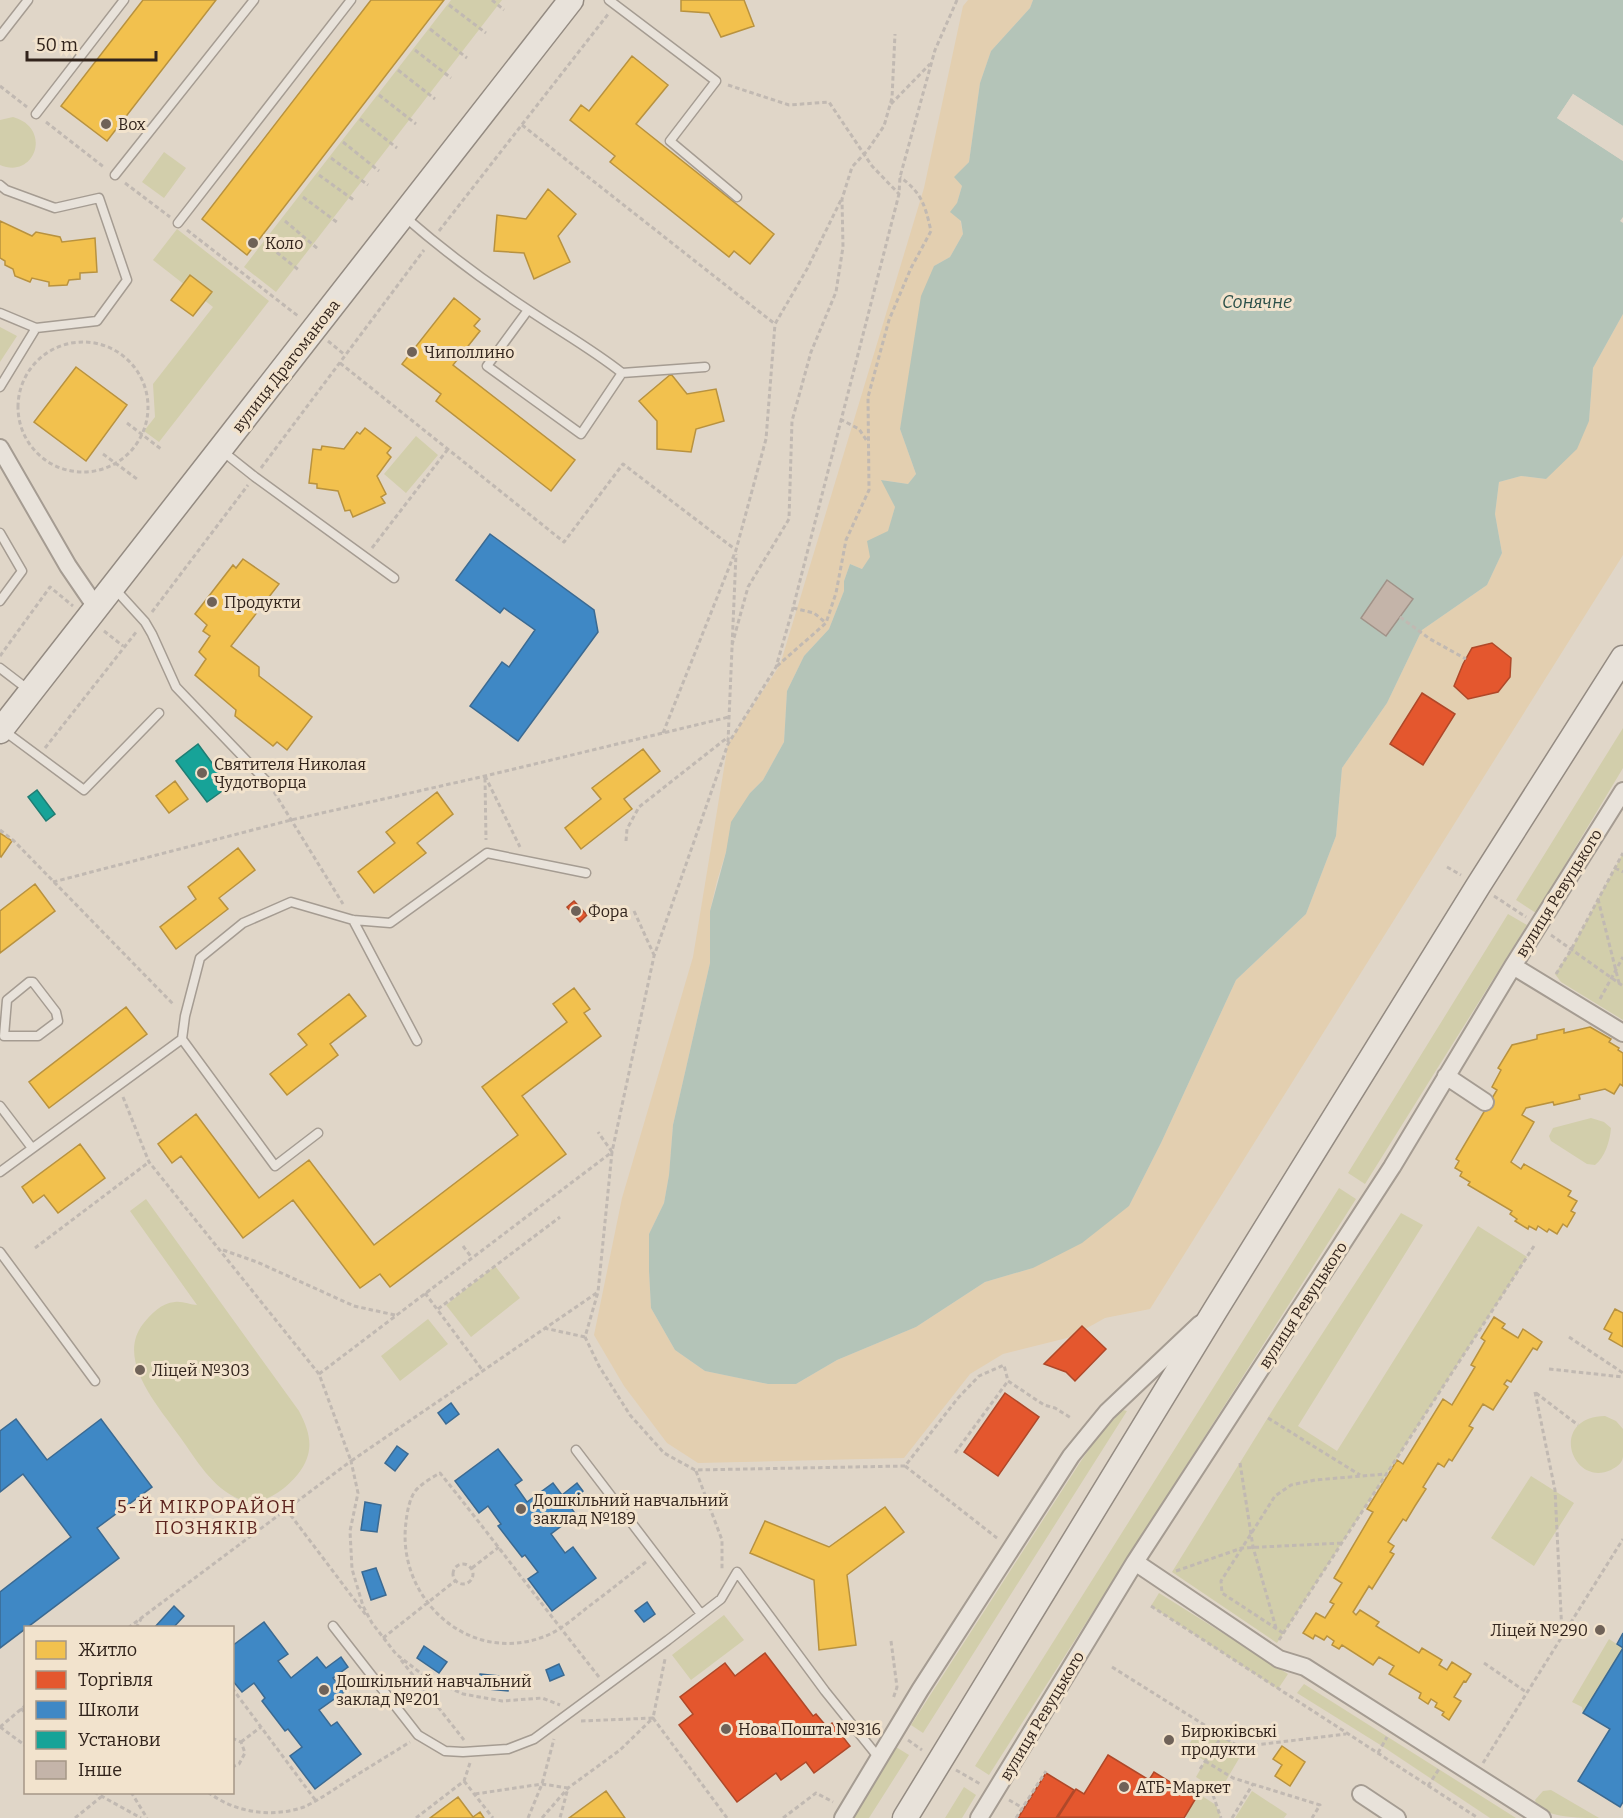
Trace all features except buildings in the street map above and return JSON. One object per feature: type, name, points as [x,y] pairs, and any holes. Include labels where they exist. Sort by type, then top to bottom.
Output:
[{"type":"street","name":"вулиця Драгоманова","points":[[0,730],[571,0]]},
{"type":"street","points":[[0,448],[68,566],[92,613]]},
{"type":"street","points":[[905,1818],[1216,1309],[1478,886],[1623,658]]},
{"type":"street","name":"вулиця Ревуцького","points":[[979,1818],[1135,1562],[1392,1167],[1513,966],[1623,791]]},
{"type":"street","points":[[1513,966],[1623,1033]]},
{"type":"street","points":[[1446,1076],[1485,1102]]},
{"type":"street","points":[[843,1818],[926,1680],[1071,1456],[1107,1412],[1216,1309]]},
{"type":"street","points":[[1135,1562],[1279,1659],[1305,1667],[1542,1818]]},
{"type":"street","points":[[1361,1794],[1397,1818]]},
{"type":"lane","points":[[0,36],[28,0]]},
{"type":"lane","points":[[36,114],[124,0]]},
{"type":"lane","points":[[115,175],[254,0]]},
{"type":"lane","points":[[178,223],[351,0]]},
{"type":"lane","points":[[612,2],[716,81],[670,141],[737,197]]},
{"type":"lane","points":[[0,185],[6,190],[55,208],[99,198],[127,280],[97,321],[36,328],[0,313]]},
{"type":"lane","points":[[403,214],[432,240],[528,310],[596,353],[622,373],[705,367]]},
{"type":"lane","points":[[528,310],[487,366],[558,419],[581,434],[622,373]]},
{"type":"lane","points":[[0,387],[36,328]]},
{"type":"lane","points":[[221,450],[394,578]]},
{"type":"lane","points":[[0,533],[22,571],[0,601]]},
{"type":"lane","points":[[113,586],[145,622],[176,687],[268,783]]},
{"type":"lane","points":[[0,668],[31,692]]},
{"type":"lane","points":[[0,730],[84,790],[159,713]]},
{"type":"lane","points":[[318,1132],[275,1166],[182,1039],[185,1016],[200,958],[243,923],[291,902],[353,920],[390,923],[487,853],[586,873]]},
{"type":"lane","points":[[353,920],[417,1041]]},
{"type":"lane","points":[[33,982],[56,1012],[58,1021],[38,1036],[2,1037],[7,1000],[23,985],[33,982]]},
{"type":"lane","points":[[0,1173],[182,1039]]},
{"type":"lane","points":[[0,1106],[32,1148]]},
{"type":"lane","points":[[1,1256],[95,1382]]},
{"type":"lane","points":[[576,1450],[701,1614]]},
{"type":"lane","points":[[333,1626],[419,1736],[445,1751],[474,1752],[508,1749],[534,1739],[558,1723],[605,1685],[668,1640],[721,1599],[737,1572],[825,1691],[879,1758]]},
{"type":"path","points":[[492,0],[504,10]]},
{"type":"path","points":[[957,0],[932,62],[900,177],[899,194],[776,667],[728,744],[654,956],[612,1152],[597,1292],[585,1337],[599,1366],[630,1415],[664,1453],[695,1470],[905,1466],[997,1538]]},
{"type":"path","points":[[42,752],[123,646],[145,622],[432,240],[522,125],[612,2]]},
{"type":"path","points":[[449,5],[486,33]]},
{"type":"path","points":[[430,29],[467,58]]},
{"type":"path","points":[[663,733],[736,550],[766,439],[775,324],[807,269],[842,199],[852,167],[884,126],[892,98],[895,34]]},
{"type":"path","points":[[415,50],[451,78]]},
{"type":"path","points":[[890,106],[932,62]]},
{"type":"path","points":[[398,70],[435,99]]},
{"type":"path","points":[[716,81],[789,105],[830,102],[872,166],[899,194]]},
{"type":"path","points":[[0,86],[279,299]]},
{"type":"path","points":[[379,95],[416,124]]},
{"type":"path","points":[[360,119],[397,148]]},
{"type":"path","points":[[522,125],[775,324]]},
{"type":"path","points":[[344,142],[379,171]]},
{"type":"path","points":[[331,158],[368,185]]},
{"type":"path","points":[[320,175],[355,201]]},
{"type":"path","points":[[776,667],[826,623],[836,593],[846,540],[869,490],[868,397],[889,320],[911,268],[931,231],[925,204],[919,194],[900,177]]},
{"type":"path","points":[[303,197],[338,223]]},
{"type":"path","points":[[732,645],[748,587],[789,519],[792,421],[812,352],[836,292],[843,247],[842,199]]},
{"type":"path","points":[[285,221],[318,249]]},
{"type":"path","points":[[265,243],[300,271]]},
{"type":"path","points":[[70,343],[92,343],[113,350],[131,364],[143,383],[148,405],[145,428],[134,448],[116,464],[94,472],[72,472],[51,464],[33,450],[21,431],[17,408],[21,386],[32,366],[49,351],[70,343]]},
{"type":"path","points":[[339,363],[564,542],[623,464],[736,550]]},
{"type":"path","points":[[840,419],[859,429],[868,443]]},
{"type":"path","points":[[128,423],[161,450]]},
{"type":"path","points":[[366,556],[448,449]]},
{"type":"path","points":[[104,454],[137,479]]},
{"type":"path","points":[[728,744],[736,550]]},
{"type":"path","points":[[0,656],[50,587],[92,613],[123,646]]},
{"type":"path","points":[[793,608],[814,614],[826,623]]},
{"type":"path","points":[[1400,617],[1466,659]]},
{"type":"path","points":[[53,882],[291,820],[729,717]]},
{"type":"path","points":[[626,840],[627,829],[639,807],[728,737]]},
{"type":"path","points":[[485,776],[487,853]]},
{"type":"path","points":[[485,776],[527,860]]},
{"type":"path","points":[[268,783],[353,920]]},
{"type":"path","points":[[0,831],[14,841],[185,1016]]},
{"type":"path","points":[[1556,974],[1623,853]]},
{"type":"path","points":[[1448,867],[1539,926],[1621,985]]},
{"type":"path","points":[[1615,868],[1623,872]]},
{"type":"path","points":[[1598,897],[1621,985]]},
{"type":"path","points":[[634,911],[654,956]]},
{"type":"path","points":[[1598,1003],[1623,957]]},
{"type":"path","points":[[118,1087],[149,1162],[320,1374],[351,1461],[358,1493],[350,1531],[352,1569],[360,1596],[372,1623]]},
{"type":"path","points":[[598,1132],[612,1152]]},
{"type":"path","points":[[320,1374],[612,1152]]},
{"type":"path","points":[[35,1248],[149,1162]]},
{"type":"path","points":[[438,1309],[560,1217]]},
{"type":"path","points":[[463,1246],[472,1258]]},
{"type":"path","points":[[1277,1643],[1534,1246]]},
{"type":"path","points":[[221,1250],[286,1274],[354,1306],[395,1315]]},
{"type":"path","points":[[130,1626],[351,1461],[597,1292]]},
{"type":"path","points":[[425,1293],[483,1371]]},
{"type":"path","points":[[544,1329],[585,1337]]},
{"type":"path","points":[[1569,1337],[1623,1375]]},
{"type":"path","points":[[905,1466],[958,1398],[980,1376],[1004,1365],[1008,1381],[1044,1405],[1055,1408],[1071,1418]]},
{"type":"path","points":[[1549,1369],[1623,1375]]},
{"type":"path","points":[[955,1453],[1008,1381]]},
{"type":"path","points":[[1562,1636],[1555,1490],[1535,1392],[1578,1425]]},
{"type":"path","points":[[1268,1418],[1362,1476]]},
{"type":"path","points":[[1240,1463],[1253,1547],[1276,1628]]},
{"type":"path","points":[[695,1470],[722,1540],[721,1599]]},
{"type":"path","points":[[605,1685],[560,1628],[499,1547],[440,1473],[417,1489],[406,1517],[404,1548],[411,1577],[427,1603],[451,1625],[480,1639],[496,1642],[528,1641],[543,1637],[560,1628],[656,1555]]},
{"type":"path","points":[[1283,1633],[1222,1593],[1221,1581],[1275,1496],[1291,1485],[1315,1480],[1386,1474]]},
{"type":"path","points":[[286,1509],[383,1638],[474,1752],[464,1781],[416,1818]]},
{"type":"path","points":[[1476,1774],[1623,1539]]},
{"type":"path","points":[[1172,1572],[1242,1548],[1342,1542]]},
{"type":"path","points":[[472,1568],[499,1547]]},
{"type":"path","points":[[463,1563],[472,1568],[473,1575],[470,1582],[460,1584],[455,1581],[452,1573],[458,1565],[463,1563]]},
{"type":"path","points":[[383,1638],[455,1581]]},
{"type":"path","points":[[1151,1606],[1478,1818]]},
{"type":"path","points":[[137,1626],[144,1615]]},
{"type":"path","points":[[542,1818],[568,1788],[620,1750],[653,1718],[668,1640]]},
{"type":"path","points":[[891,1641],[897,1687],[891,1706]]},
{"type":"path","points":[[396,1654],[427,1678],[463,1694],[502,1701],[542,1698],[573,1710],[579,1721],[653,1718]]},
{"type":"path","points":[[1484,1664],[1526,1692]]},
{"type":"path","points":[[1112,1666],[1249,1753]]},
{"type":"path","points":[[234,1691],[316,1801]]},
{"type":"path","points":[[24,1706],[0,1727],[24,1745]]},
{"type":"path","points":[[21,1708],[24,1712]]},
{"type":"path","points":[[653,1718],[727,1818]]},
{"type":"path","points":[[528,1818],[542,1784],[558,1723]]},
{"type":"path","points":[[241,1742],[261,1727]]},
{"type":"path","points":[[1378,1753],[1390,1733]]},
{"type":"path","points":[[1239,1747],[1348,1734]]},
{"type":"path","points":[[211,1794],[229,1806],[258,1813],[288,1812],[316,1801],[419,1736]]},
{"type":"path","points":[[1200,1769],[1222,1736]]},
{"type":"path","points":[[234,1739],[241,1742],[244,1747],[243,1759],[234,1766]]},
{"type":"path","points":[[1205,1761],[1233,1778],[1320,1805],[1312,1818]]},
{"type":"path","points":[[1428,1786],[1442,1766]]},
{"type":"path","points":[[1016,1818],[1046,1771]]},
{"type":"path","points":[[464,1781],[493,1818]]},
{"type":"path","points":[[475,1794],[542,1784],[568,1788]]},
{"type":"path","points":[[1232,1818],[1254,1784]]},
{"type":"path","points":[[560,1818],[568,1788]]},
{"type":"path","points":[[783,1818],[816,1793],[834,1803]]},
{"type":"path","points":[[97,1794],[141,1818]]},
{"type":"path","points":[[132,1794],[147,1818]]},
{"type":"path","points":[[1213,1795],[1221,1818]]},
{"type":"path","points":[[75,1818],[101,1797]]},
{"type":"shaded area","points":[[451,0],[502,0],[276,292],[244,267]]},
{"type":"shaded area","points":[[13,117],[25,123],[33,131],[36,141],[35,151],[30,159],[12,168],[0,165],[0,120]]},
{"type":"shaded area","points":[[164,152],[186,168],[164,198],[142,182]]},
{"type":"shaded area","points":[[177,229],[269,301],[159,442],[144,431],[155,417],[153,384],[213,307],[153,260]]},
{"type":"shaded area","points":[[0,327],[17,336],[0,362]]},
{"type":"shaded area","points":[[416,436],[438,455],[406,493],[384,474]]},
{"type":"shaded area","points":[[1623,728],[1623,768],[1536,913],[1516,900]]},
{"type":"shaded area","points":[[1623,853],[1623,1020],[1561,982],[1555,974],[1571,950]]},
{"type":"shaded area","points":[[1508,914],[1527,925],[1365,1184],[1348,1173]]},
{"type":"shaded area","points":[[1591,1118],[1604,1122],[1611,1128],[1602,1158],[1595,1165],[1587,1164],[1551,1141],[1549,1136],[1553,1128]]},
{"type":"shaded area","points":[[1339,1188],[1356,1199],[989,1775],[975,1766]]},
{"type":"shaded area","points":[[146,1199],[299,1411],[306,1427],[309,1450],[303,1466],[286,1486],[264,1500],[239,1499],[229,1494],[213,1480],[152,1398],[137,1368],[134,1353],[136,1338],[149,1316],[170,1303],[181,1302],[197,1305],[130,1211]]},
{"type":"shaded area","points":[[1401,1213],[1423,1225],[1298,1426],[1337,1451],[1478,1226],[1527,1257],[1277,1643],[1172,1572],[1277,1403]]},
{"type":"shaded area","points":[[495,1266],[520,1298],[471,1337],[446,1305]]},
{"type":"shaded area","points":[[428,1319],[448,1344],[400,1381],[381,1356]]},
{"type":"shaded area","points":[[1123,1410],[1127,1411],[923,1733],[911,1725],[1081,1461],[1101,1432]]},
{"type":"shaded area","points":[[1605,1416],[1616,1421],[1623,1429],[1623,1457],[1613,1469],[1597,1473],[1585,1469],[1576,1461],[1571,1438],[1576,1427],[1587,1419]]},
{"type":"shaded area","points":[[1531,1476],[1574,1503],[1534,1566],[1491,1538]]},
{"type":"shaded area","points":[[1159,1593],[1288,1674],[1278,1689],[1151,1606]]},
{"type":"shaded area","points":[[724,1615],[744,1640],[691,1680],[672,1655]]},
{"type":"shaded area","points":[[1609,1639],[1623,1648],[1583,1713],[1582,1707],[1572,1702]]},
{"type":"shaded area","points":[[1304,1684],[1516,1818],[1490,1818],[1297,1693]]},
{"type":"shaded area","points":[[1202,1724],[1244,1750],[1224,1784],[1218,1788],[1213,1788],[1196,1777],[1205,1761],[1186,1749]]},
{"type":"shaded area","points":[[896,1747],[909,1755],[869,1818],[851,1818]]},
{"type":"shaded area","points":[[964,1787],[976,1795],[962,1818],[945,1818]]},
{"type":"shaded area","points":[[1551,1790],[1599,1818],[1561,1816],[1544,1810],[1535,1800],[1543,1791]]},
{"type":"shaded area","points":[[1252,1791],[1287,1814],[1284,1818],[1235,1818]]},
{"type":"shaded area","points":[[1199,1794],[1216,1805],[1221,1818],[1187,1818],[1185,1816]]},
{"type":"sand","points":[[968,0],[1033,0],[1030,8],[991,51],[980,83],[969,162],[955,177],[962,186],[957,203],[963,234],[950,257],[934,266],[900,429],[916,474],[908,484],[882,480],[895,507],[888,532],[862,569],[850,564],[844,581],[844,591],[829,629],[804,656],[787,691],[784,742],[763,780],[750,793],[717,881],[710,911],[710,963],[673,1125],[664,1203],[649,1234],[651,1308],[675,1350],[705,1371],[768,1384],[796,1384],[837,1360],[916,1327],[985,1282],[1033,1268],[1129,1206],[1161,1143],[1236,980],[1306,914],[1336,836],[1342,768],[1387,703],[1422,630],[1487,585],[1502,553],[1495,514],[1499,482],[1521,476],[1546,479],[1589,421],[1593,368],[1623,314],[1623,555],[1150,1309],[1105,1318],[1071,1337],[1003,1354],[970,1374],[904,1458],[698,1463],[667,1443],[624,1386],[594,1335],[622,1198],[693,957],[728,744],[780,665],[924,188],[963,6]]},
{"type":"water","name":"Сонячне","points":[[1033,0],[1623,0],[1623,126],[1573,94],[1557,118],[1623,161],[1623,217],[1620,221],[1623,223],[1623,314],[1593,368],[1589,421],[1577,449],[1546,479],[1521,476],[1499,482],[1495,514],[1502,553],[1487,585],[1422,630],[1387,703],[1342,768],[1336,836],[1306,914],[1236,980],[1161,1143],[1129,1206],[1082,1243],[1033,1268],[985,1282],[916,1327],[837,1360],[796,1384],[768,1384],[705,1371],[675,1350],[651,1308],[649,1234],[664,1203],[673,1125],[710,963],[710,911],[726,852],[731,822],[750,793],[763,780],[784,742],[787,691],[804,656],[829,629],[844,591],[844,581],[850,564],[862,569],[870,557],[867,541],[888,531],[895,507],[881,480],[908,484],[916,474],[900,429],[921,296],[934,266],[950,257],[963,234],[961,221],[950,212],[957,203],[962,186],[954,177],[969,162],[980,83],[991,51],[1030,8]],"holes":[[[1387,581],[1412,599],[1386,636],[1361,618]]]},
{"type":"pier","points":[[1573,94],[1623,126],[1623,129],[1574,98],[1561,117],[1623,158],[1623,161],[1557,118]]},
{"type":"place","name":"Box","points":[[106,124]]},
{"type":"place","name":"Коло","points":[[253,243]]},
{"type":"place","name":"Чиполлино","points":[[412,352]]},
{"type":"place","name":"Продукти","points":[[212,602]]},
{"type":"place","name":"Святителя Николая Чудотворца","points":[[202,773]]},
{"type":"place","name":"Фора","points":[[576,911]]},
{"type":"place","name":"Ліцей №303","points":[[140,1370]]},
{"type":"place","name":"Дошкільний навчальний заклад №189","points":[[521,1509]]},
{"type":"place","name":"Ліцей №290","points":[[1600,1630]]},
{"type":"place","name":"Дошкільний навчальний заклад №201","points":[[324,1690]]},
{"type":"place","name":"Нова Пошта №316","points":[[726,1729]]},
{"type":"place","name":"Бирюківські продукти","points":[[1169,1740]]},
{"type":"place","name":"АТБ-Маркет","points":[[1124,1787]]},
{"type":"district","name":"5-Й МІКРОРАЙОН ПОЗНЯКІВ","points":[[207,1517]]}]
